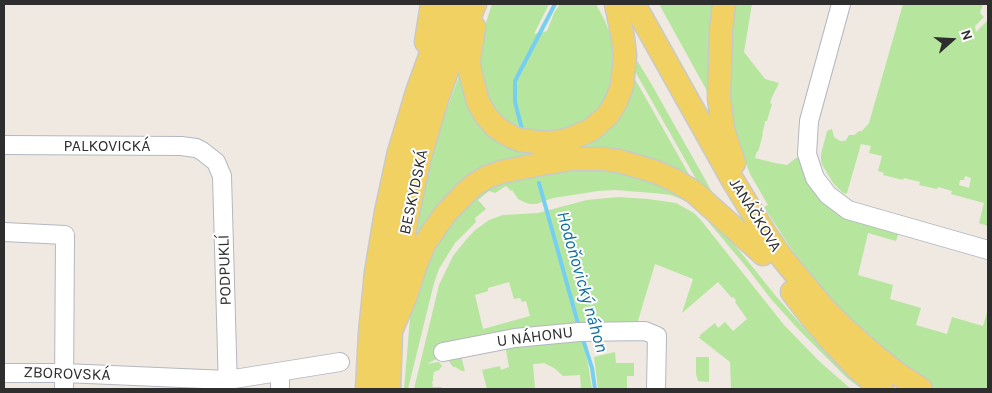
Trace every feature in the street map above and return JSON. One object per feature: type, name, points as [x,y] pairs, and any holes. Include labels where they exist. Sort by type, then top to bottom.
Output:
[{"type":"main road","points":[[417,92],[432,4]]},
{"type":"main road","name":"BESKYDSKÁ","points":[[367,389],[376,272],[384,221],[399,152],[417,92],[452,4]]},
{"type":"main road","name":"BESKYDSKÁ","points":[[389,389],[391,331],[398,273],[407,217],[420,158],[440,91],[475,4]]},
{"type":"main road","points":[[480,4],[473,30],[469,60],[478,102],[486,116],[502,131],[520,140],[544,143],[562,141],[591,130],[608,114],[616,102],[622,86],[625,56],[616,4]]},
{"type":"main road","name":"JANÁČKOVA","points":[[620,4],[705,158],[763,254],[812,318],[858,369],[882,389]]},
{"type":"main road","name":"JANÁČKOVA","points":[[634,4],[716,152],[754,216],[783,259],[823,307],[846,330],[872,354],[921,389]]},
{"type":"main road","points":[[724,4],[720,59],[720,112],[739,179],[754,216]]},
{"type":"main road","points":[[391,331],[405,298],[416,264],[426,243],[445,214],[466,192],[487,177],[501,172],[571,159],[619,161],[656,172],[694,192],[763,254]]},
{"type":"street","points":[[841,4],[809,121],[807,154],[815,178],[828,196],[848,210],[988,250]]},
{"type":"street","name":"PALKOVICKÁ","points":[[4,146],[181,146],[196,148],[208,156]]},
{"type":"street","name":"PODPUKLÍ","points":[[208,156],[216,162],[222,176],[228,385]]},
{"type":"street","points":[[4,232],[65,235],[64,381]]},
{"type":"street","name":"U NÁHONU","points":[[443,352],[508,339],[582,332],[645,331],[657,336],[656,389]]},
{"type":"street","name":"ZBOROVSKÁ","points":[[4,373],[64,381],[228,385],[280,372],[340,362]]},
{"type":"street","points":[[280,372],[280,389]]},
{"type":"green space","points":[[492,4],[549,4],[534,34],[547,31],[554,13],[560,4],[596,4],[611,36],[615,56],[610,97],[577,130],[519,133],[494,113],[479,77],[483,32]]},
{"type":"green space","points":[[659,4],[717,4],[712,94],[707,91]]},
{"type":"green space","points":[[733,4],[752,4],[744,52],[765,79],[779,83],[770,103],[772,104],[767,121],[765,121],[755,158],[787,165],[796,158],[801,157],[808,179],[899,232],[896,241],[868,233],[858,275],[893,285],[890,299],[921,308],[916,325],[947,334],[952,317],[983,326],[988,309],[988,389],[935,389],[869,340],[829,296],[794,253],[764,207],[768,205],[750,174],[738,143],[729,95]]},
{"type":"green space","points":[[903,4],[983,4],[980,13],[984,17],[975,26],[976,32],[988,20],[988,226],[979,223],[984,203],[951,194],[952,191],[938,187],[937,189],[919,185],[920,182],[883,175],[884,173],[878,171],[882,156],[869,153],[871,146],[861,144],[847,193],[842,192],[833,183],[821,161],[827,131],[832,129],[834,137],[844,141],[849,135],[862,131],[869,123]],"holes":[[[965,176],[971,178],[969,188],[959,185],[960,180],[964,180]]]},
{"type":"green space","points":[[635,57],[716,199],[700,186],[632,66]]},
{"type":"green space","points":[[462,68],[487,127],[583,141],[631,72],[695,185],[678,175],[518,161],[416,244],[421,202],[433,153]]},
{"type":"green space","points":[[568,168],[619,170],[689,196],[686,201],[671,195],[615,190],[553,198],[536,204],[530,204],[518,199],[512,190],[506,186],[495,193],[489,191],[478,200],[486,209],[475,218],[476,222],[455,243],[439,269],[408,389],[404,389],[411,307],[427,260],[457,210],[492,185]]},
{"type":"green space","points":[[618,197],[648,199],[676,203],[694,213],[784,325],[820,362],[851,389],[731,389],[730,362],[698,337],[715,323],[718,328],[725,322],[733,331],[747,319],[735,302],[735,299],[718,282],[682,313],[693,279],[655,264],[637,324],[440,357],[427,364],[438,362],[442,366],[434,372],[432,382],[433,387],[441,387],[443,389],[414,389],[439,285],[453,256],[474,231],[489,220],[503,215],[538,213],[587,200]],"holes":[[[509,282],[514,299],[520,298],[522,302],[526,301],[530,316],[483,329],[475,295],[488,291],[488,288]]]},
{"type":"green space","points":[[694,200],[726,234],[812,337],[870,389],[862,389],[847,378],[798,329],[701,213],[689,203]]},
{"type":"green space","points":[[582,338],[592,389],[581,389],[580,375],[563,376],[554,368],[544,363],[533,364],[535,389],[487,389],[482,370],[500,366],[501,370],[509,367],[505,345]]},
{"type":"green space","points":[[615,352],[616,363],[634,363],[634,376],[627,376],[627,389],[598,389],[594,357]]},
{"type":"green space","points":[[461,356],[465,371],[453,367],[449,361]]},
{"type":"green space","points":[[696,357],[709,357],[709,382],[698,381]]},
{"type":"waterway","name":"Hodoňovický náhon","points":[[522,129],[515,102],[515,81],[555,4]]},
{"type":"waterway","name":"Hodoňovický náhon","points":[[539,183],[579,327]]},
{"type":"waterway","name":"Hodoňovický náhon","points":[[582,336],[592,368],[595,389]]}]
